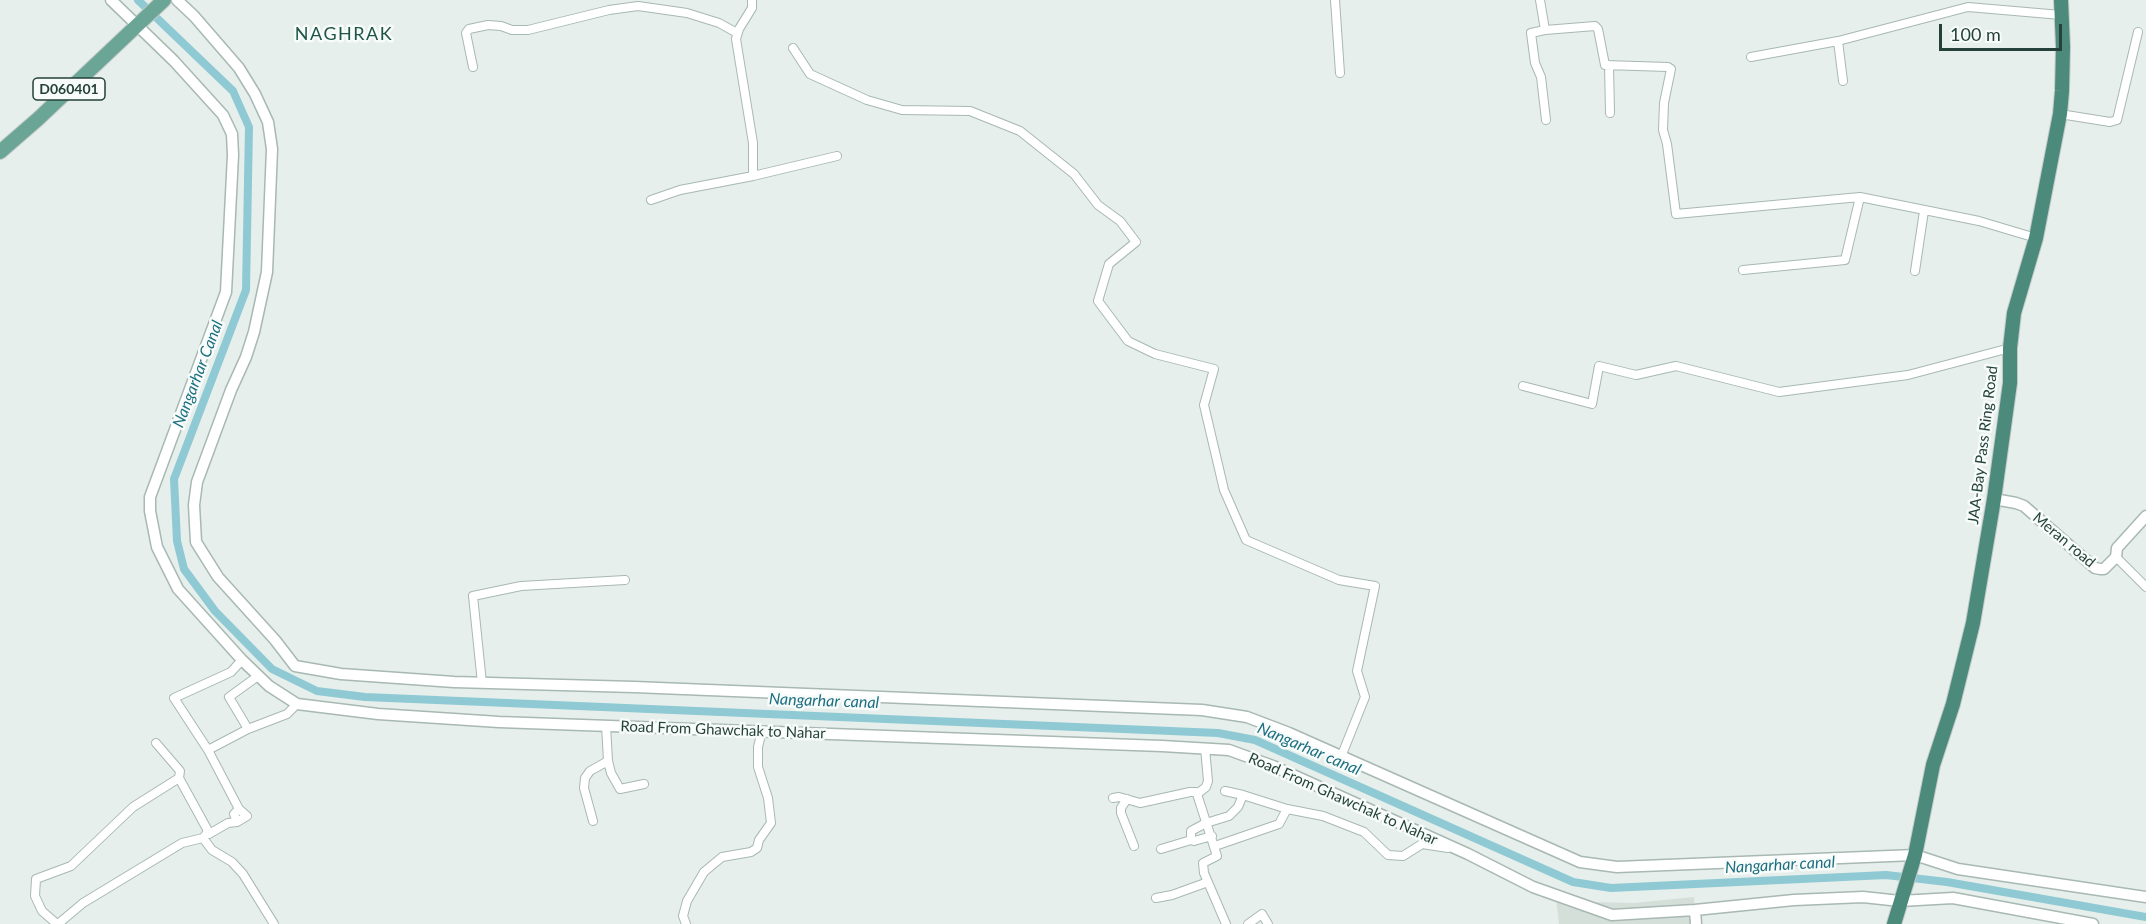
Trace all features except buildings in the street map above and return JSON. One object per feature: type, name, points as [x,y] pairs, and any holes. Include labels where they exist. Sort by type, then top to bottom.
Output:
[{"type":"highway","name":"JAA-Bay Pass Ring Road","points":[[1902,896],[1915,855],[1933,765],[1953,704],[1973,623],[1994,499],[2010,383],[2010,348],[2014,313],[2036,238],[2060,114],[2062,92],[2061,0]]},
{"type":"highway","points":[[1894,924],[1902,896]]},
{"type":"main road","points":[[138,25],[164,0]]},
{"type":"main road","name":"D060401","points":[[0,152],[138,25]]},
{"type":"street","name":"Road From Ghawchak to Nahar","points":[[111,0],[138,25],[223,116],[232,134],[226,292],[150,497],[150,511],[157,547],[178,589],[269,687],[297,704],[378,714],[606,726],[1229,750],[1273,766],[1456,849],[1533,887],[1612,915],[1695,910],[1794,900],[1902,896],[1953,898],[2093,924]]},
{"type":"street","points":[[177,0],[239,68],[268,122],[272,149],[267,272],[246,357],[231,390],[197,482],[194,505],[196,543],[218,577],[275,640],[295,666],[341,674],[482,682],[1202,710],[1247,717],[1289,733],[1580,862],[1617,867],[1915,855],[1958,869],[2146,897]]},
{"type":"street","points":[[668,9],[676,0]]},
{"type":"street","points":[[752,0],[752,8],[737,33],[738,58],[753,143],[753,176]]},
{"type":"street","points":[[1335,0],[1340,73]]},
{"type":"street","points":[[1540,0],[1545,30]]},
{"type":"street","points":[[473,67],[466,33],[469,29],[488,25],[512,30],[528,30],[609,10],[638,6],[668,9],[719,23],[737,33]]},
{"type":"street","points":[[1752,57],[1838,41],[1968,7],[2061,15]]},
{"type":"street","points":[[1546,120],[1541,77],[1537,71],[1531,34],[1545,30],[1597,27],[1604,63],[1670,68],[1664,103],[1663,130],[1667,144],[1676,214],[1860,197],[1979,221],[2036,238]]},
{"type":"street","points":[[2060,114],[2110,122],[2117,120],[2138,32]]},
{"type":"street","points":[[1838,41],[1843,81]]},
{"type":"street","points":[[793,48],[810,74],[867,100],[902,110],[970,111],[1020,131],[1074,174],[1098,205],[1120,221],[1136,242],[1109,264],[1098,301],[1128,341],[1155,354],[1214,369],[1204,405],[1224,490],[1246,540],[1339,580],[1375,586],[1357,671],[1365,697],[1341,757]]},
{"type":"street","points":[[1609,65],[1610,113]]},
{"type":"street","points":[[651,200],[680,190],[837,156]]},
{"type":"street","points":[[1743,270],[1845,260],[1860,197]]},
{"type":"street","points":[[1915,271],[1924,211]]},
{"type":"street","points":[[1523,386],[1592,404],[1599,366],[1636,375],[1676,366],[1779,392],[1908,375],[2010,348]]},
{"type":"street","name":"Meran road","points":[[1994,499],[2024,506],[2095,568],[2104,568],[2116,557],[2117,548],[2146,516]]},
{"type":"street","points":[[2116,557],[2146,587]]},
{"type":"street","points":[[482,682],[473,596],[521,586],[625,580]]},
{"type":"street","points":[[179,778],[133,807],[71,866],[36,879],[35,896],[42,910],[58,924],[83,903],[182,843],[205,836],[228,823],[237,822],[247,816],[239,809],[208,750],[174,698],[231,672],[242,660]]},
{"type":"street","points":[[249,729],[229,698],[258,676]]},
{"type":"street","points":[[208,750],[249,729],[287,714],[297,704]]},
{"type":"street","points":[[606,726],[608,761],[611,773],[620,789],[644,784]]},
{"type":"street","points":[[686,924],[683,916],[687,901],[704,872],[722,857],[751,852],[757,848],[759,840],[771,823],[768,798],[758,767],[758,747],[762,731]]},
{"type":"street","points":[[156,743],[178,767],[179,778],[207,829],[205,836],[213,850],[232,862],[243,874],[274,924]]},
{"type":"street","points":[[1197,794],[1206,787],[1208,781],[1205,748]]},
{"type":"street","points":[[592,821],[584,788],[585,778],[590,771],[608,761]]},
{"type":"street","points":[[1225,791],[1287,809],[1323,816],[1364,832],[1388,855],[1402,856],[1422,844],[1456,849]]},
{"type":"street","points":[[1113,798],[1119,797],[1140,803],[1196,792],[1217,856],[1203,863],[1204,873],[1226,924]]},
{"type":"street","points":[[1191,840],[1191,831],[1206,823],[1229,816],[1238,807],[1243,795]]},
{"type":"street","points":[[1127,799],[1120,808],[1134,846]]},
{"type":"street","points":[[1215,846],[1279,824],[1287,809]]},
{"type":"street","points":[[1161,849],[1212,836]]},
{"type":"street","points":[[1156,898],[1172,895],[1208,882]]},
{"type":"street","points":[[1695,910],[1696,924]]},
{"type":"street","points":[[1248,924],[1262,914],[1268,924]]},
{"type":"shaded area","points":[[1555,889],[1594,902],[1634,903],[1694,897],[1696,924],[1559,924]]},
{"type":"waterway","name":"Nangarhar canal","points":[[138,0],[233,91],[249,127],[246,290],[174,479],[177,541],[184,569],[215,611],[272,669],[317,691],[365,697],[1218,733],[1255,740],[1573,882],[1611,888],[1886,875],[1947,882],[2146,917]]},
{"type":"district","name":"NAGHRAK","points":[[344,34]]},
{"type":"water label","name":"Nangarhar Canal","points":[[198,374]]}]
